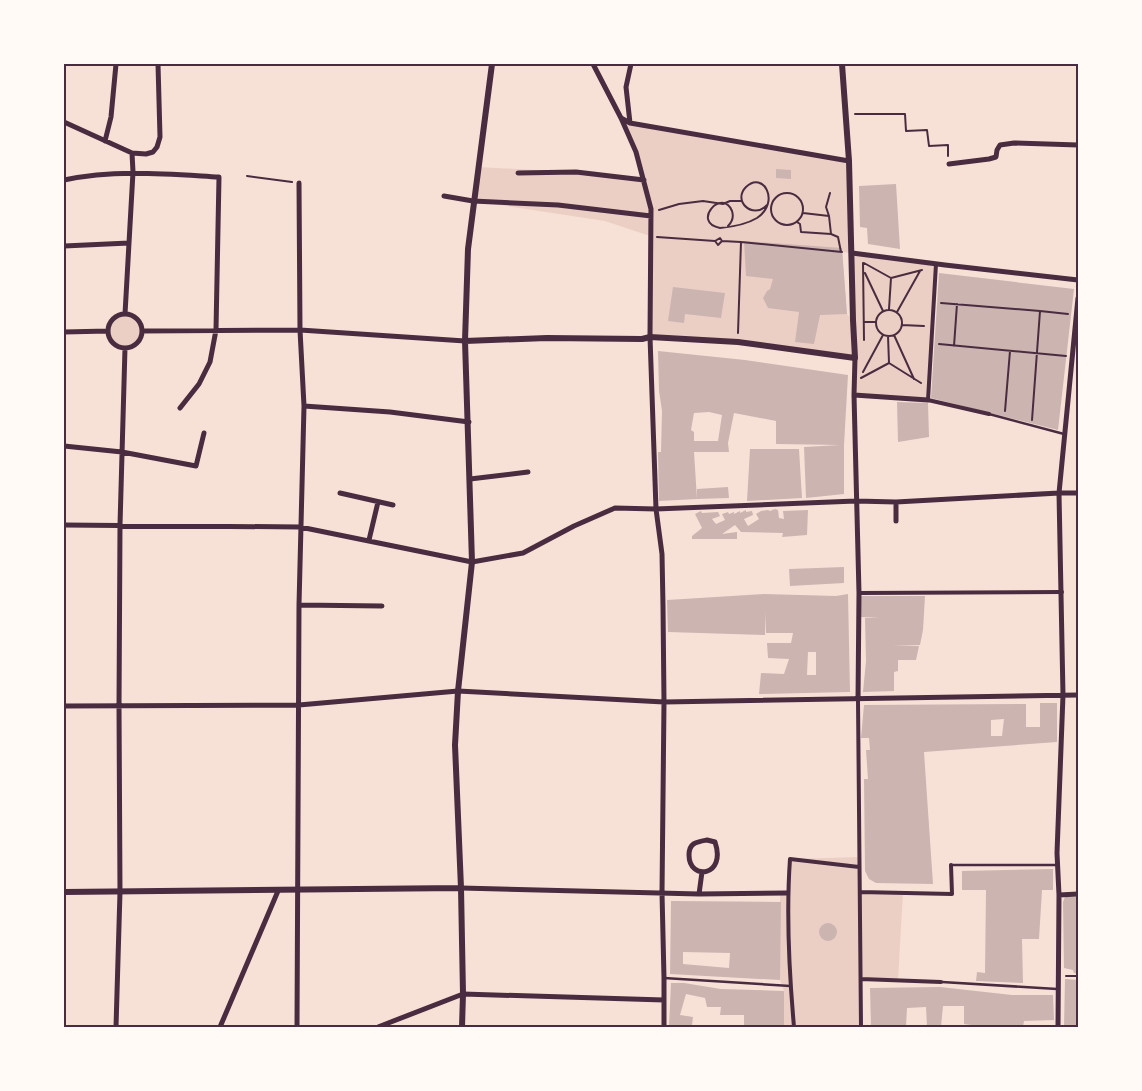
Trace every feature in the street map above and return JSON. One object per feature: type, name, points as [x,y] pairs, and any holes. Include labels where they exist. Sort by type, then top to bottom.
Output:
[{"type":"street","points":[[105,141],[111,117],[116,64]]},
{"type":"street","points":[[64,122],[132,153],[153,152],[160,138],[158,64]]},
{"type":"street","points":[[462,1027],[464,994],[455,744],[458,691],[472,562],[466,341],[468,249],[492,64]]},
{"type":"street","points":[[593,64],[636,152],[651,209],[650,336],[656,509],[662,554],[664,1027]]},
{"type":"street","points":[[630,123],[626,87],[631,64]]},
{"type":"street","points":[[842,64],[849,161],[855,358],[854,395],[859,593],[861,1027]]},
{"type":"street","points":[[621,118],[630,123],[849,161]]},
{"type":"street","points":[[949,164],[996,157],[1000,145],[1014,143],[1078,145]]},
{"type":"street","points":[[125,314],[133,172],[132,153]]},
{"type":"street","points":[[64,180],[89,175],[133,172],[219,177],[216,330],[210,362],[199,384],[180,408]]},
{"type":"street","points":[[518,173],[576,172],[644,180]]},
{"type":"street","points":[[297,1027],[300,527],[304,406],[300,330],[299,182]]},
{"type":"street","points":[[444,196],[473,201],[558,205],[651,216]]},
{"type":"street","points":[[64,246],[129,243]]},
{"type":"street","points":[[852,256],[1078,280]]},
{"type":"street","points":[[928,400],[936,265]]},
{"type":"street","points":[[1058,1027],[1058,865],[1063,695],[1059,493],[1078,298]]},
{"type":"street","points":[[125,314],[134,316],[140,323],[142,331],[140,340],[133,346],[125,348],[116,346],[110,340],[108,331],[110,323],[116,316],[125,314]]},
{"type":"street","points":[[142,331],[300,330],[466,341],[547,338],[642,339],[650,336],[738,342],[855,358]]},
{"type":"street","points":[[64,332],[108,331]]},
{"type":"street","points":[[116,1027],[120,892],[120,525],[125,348]]},
{"type":"street","points":[[854,395],[928,400],[988,414]]},
{"type":"street","points":[[304,406],[390,412],[469,422]]},
{"type":"street","points":[[64,446],[122,452],[196,466],[204,433]]},
{"type":"street","points":[[470,479],[528,472]]},
{"type":"street","points":[[340,493],[392,505]]},
{"type":"street","points":[[64,525],[300,527],[472,562],[523,553],[574,526],[615,508],[656,509],[856,501],[896,502],[1059,493],[1078,494]]},
{"type":"street","points":[[369,540],[378,502]]},
{"type":"street","points":[[896,502],[896,521]]},
{"type":"street","points":[[859,593],[1062,592]]},
{"type":"street","points":[[300,604],[382,606]]},
{"type":"street","points":[[64,706],[299,705],[458,691],[664,702],[1078,695]]},
{"type":"street","points":[[707,840],[715,842],[717,860],[714,868],[711,871],[702,872],[690,866],[689,850],[691,845],[707,840]]},
{"type":"street","points":[[794,1027],[790,986],[787,893],[790,859],[859,867]]},
{"type":"street","points":[[860,892],[952,894],[951,865]]},
{"type":"street","points":[[698,894],[702,872]]},
{"type":"street","points":[[64,892],[461,888],[698,894],[787,893]]},
{"type":"street","points":[[220,1027],[278,891]]},
{"type":"street","points":[[1059,895],[1078,894]]},
{"type":"street","points":[[861,979],[941,982]]},
{"type":"street","points":[[378,1027],[464,994],[664,1000]]},
{"type":"lane","points":[[988,414],[1064,434]]},
{"type":"lane","points":[[951,865],[1058,865]]},
{"type":"lane","points":[[664,978],[790,986]]},
{"type":"lane","points":[[941,982],[1058,988]]},
{"type":"path","points":[[845,114],[905,114],[906,131],[928,130],[929,146],[948,145],[949,164]]},
{"type":"path","points":[[247,176],[299,182]]},
{"type":"path","points":[[742,201],[730,201],[712,207],[709,210],[708,218],[710,222],[716,228],[724,228],[747,222],[757,218],[764,212],[767,205],[769,200],[769,191],[762,184],[753,183],[742,192],[742,201],[748,208],[756,211],[767,205]]},
{"type":"path","points":[[767,205],[776,221],[781,224],[797,222],[803,213],[802,202],[795,195],[785,193],[769,200]]},
{"type":"path","points":[[830,193],[826,207],[831,234]]},
{"type":"path","points":[[771,212],[771,207],[776,197]]},
{"type":"path","points":[[651,216],[659,210],[679,204],[703,201],[723,204],[730,208],[733,215],[728,226]]},
{"type":"path","points":[[803,213],[829,216]]},
{"type":"path","points":[[797,222],[800,224],[801,232],[831,234],[838,237],[841,252]]},
{"type":"path","points":[[651,236],[715,241],[720,238],[722,241],[841,252],[852,256],[891,278],[936,265]]},
{"type":"path","points":[[738,342],[741,242]]},
{"type":"path","points":[[863,263],[863,347]]},
{"type":"path","points":[[864,271],[882,311]]},
{"type":"path","points":[[897,312],[920,271]]},
{"type":"path","points":[[888,309],[891,278]]},
{"type":"path","points":[[934,302],[1076,315]]},
{"type":"path","points":[[954,346],[957,304]]},
{"type":"path","points":[[888,309],[897,312],[902,325],[894,335],[888,336],[883,335],[876,329],[875,322],[876,317],[882,311],[888,309]]},
{"type":"path","points":[[1032,426],[1040,312]]},
{"type":"path","points":[[853,320],[875,322]]},
{"type":"path","points":[[902,325],[932,327]]},
{"type":"path","points":[[862,373],[883,335]]},
{"type":"path","points":[[894,335],[914,379]]},
{"type":"path","points":[[888,336],[889,363]]},
{"type":"path","points":[[931,344],[1072,357]]},
{"type":"path","points":[[1004,418],[1010,351]]},
{"type":"path","points":[[889,363],[928,388]]},
{"type":"path","points":[[855,381],[889,363]]},
{"type":"path","points":[[862,378],[863,364]]},
{"type":"path","points":[[1058,976],[1078,976]]},
{"type":"shaded area","points":[[621,118],[630,123],[849,161],[852,253],[936,264],[928,400],[854,395],[855,358],[738,342],[650,337],[650,236],[605,221],[473,201],[478,167],[576,172],[644,179]],"holes":[[[842,252],[851,253],[852,320],[847,314]]]},
{"type":"shaded area","points":[[125,314],[132,315],[137,319],[141,324],[141,338],[137,343],[132,347],[125,348],[118,347],[113,343],[109,338],[108,331],[109,324],[113,319],[118,315]]},
{"type":"shaded area","points":[[860,857],[860,892],[903,893],[898,980],[861,979],[861,1027],[784,1027],[784,991],[780,980],[780,893],[787,893],[790,859]]},
{"type":"building","points":[[776,169],[791,170],[791,179],[776,178]]},
{"type":"building","points":[[896,184],[900,249],[868,244],[867,228],[860,227],[859,186]]},
{"type":"building","points":[[744,241],[842,248],[847,314],[820,315],[814,344],[795,342],[799,312],[768,308],[763,298],[770,289],[773,279],[746,276]]},
{"type":"building","points":[[939,273],[1074,289],[1058,430],[931,398]]},
{"type":"building","points":[[673,287],[725,293],[721,318],[685,314],[684,323],[668,321]]},
{"type":"building","points":[[658,351],[745,360],[848,375],[844,445],[844,494],[806,498],[804,447],[840,445],[776,444],[776,421],[734,413],[728,443],[729,452],[694,452],[697,499],[659,501],[658,452],[661,452],[662,411],[659,391]],"holes":[[[709,412],[722,415],[718,441],[694,441],[694,432],[691,430],[694,413]]]},
{"type":"building","points":[[897,402],[928,403],[929,437],[898,442]]},
{"type":"building","points":[[750,449],[799,449],[802,498],[747,501]]},
{"type":"building","points":[[728,487],[729,498],[697,499],[697,489]]},
{"type":"building","points":[[746,510],[746,512],[752,511],[753,515],[744,519],[748,526],[759,519],[756,514],[761,511],[778,510],[779,518],[784,519],[783,511],[808,510],[807,535],[782,537],[783,533],[741,532],[735,525],[722,534],[737,532],[737,539],[692,539],[692,536],[702,528],[695,514],[701,511],[702,513],[718,512],[720,516],[712,519],[716,524],[725,520],[722,514],[734,512],[734,514],[740,511],[740,513]]},
{"type":"building","points":[[844,567],[844,583],[790,586],[789,569]]},
{"type":"building","points":[[764,594],[836,596],[848,594],[850,692],[759,694],[761,673],[784,674],[789,659],[768,658],[767,643],[791,643],[793,633],[766,633],[765,612],[765,635],[668,632],[667,600]],"holes":[[[808,652],[816,652],[816,675],[807,675]]]},
{"type":"building","points":[[861,596],[925,596],[920,645],[893,646],[919,646],[916,660],[898,660],[898,671],[894,672],[894,691],[863,692],[866,661],[865,618],[880,618],[861,617]]},
{"type":"building","points":[[1040,703],[1057,703],[1057,742],[924,752],[933,884],[876,883],[869,879],[865,871],[864,779],[868,779],[866,750],[870,750],[869,738],[861,738],[864,705],[1026,704],[1026,727],[1040,727]],"holes":[[[1004,719],[1002,736],[991,736],[991,720]]]},
{"type":"building","points":[[1053,869],[1053,890],[1042,890],[1039,939],[1022,939],[1023,983],[976,981],[977,972],[985,973],[986,890],[962,890],[962,871]]},
{"type":"building","points":[[1065,897],[1078,897],[1078,974],[1074,973],[1073,970],[1064,968],[1063,902]]},
{"type":"building","points":[[671,901],[781,902],[780,980],[670,974]],"holes":[[[683,952],[730,953],[729,968],[683,964]]]},
{"type":"building","points":[[828,923],[834,926],[837,932],[834,938],[828,941],[822,938],[819,932],[822,926]]},
{"type":"building","points":[[1065,979],[1078,980],[1078,1027],[1064,1027]]},
{"type":"building","points":[[671,983],[684,983],[721,989],[784,991],[784,1027],[744,1027],[744,1015],[720,1015],[721,1007],[707,1007],[705,998],[686,994],[680,1015],[693,1017],[692,1025],[669,1027]]},
{"type":"building","points":[[940,987],[1012,995],[1053,995],[1054,1020],[1024,1021],[1023,1027],[985,1027],[964,1024],[964,1006],[943,1006],[941,1027],[927,1027],[926,1007],[907,1008],[906,1026],[871,1027],[870,988]]}]
